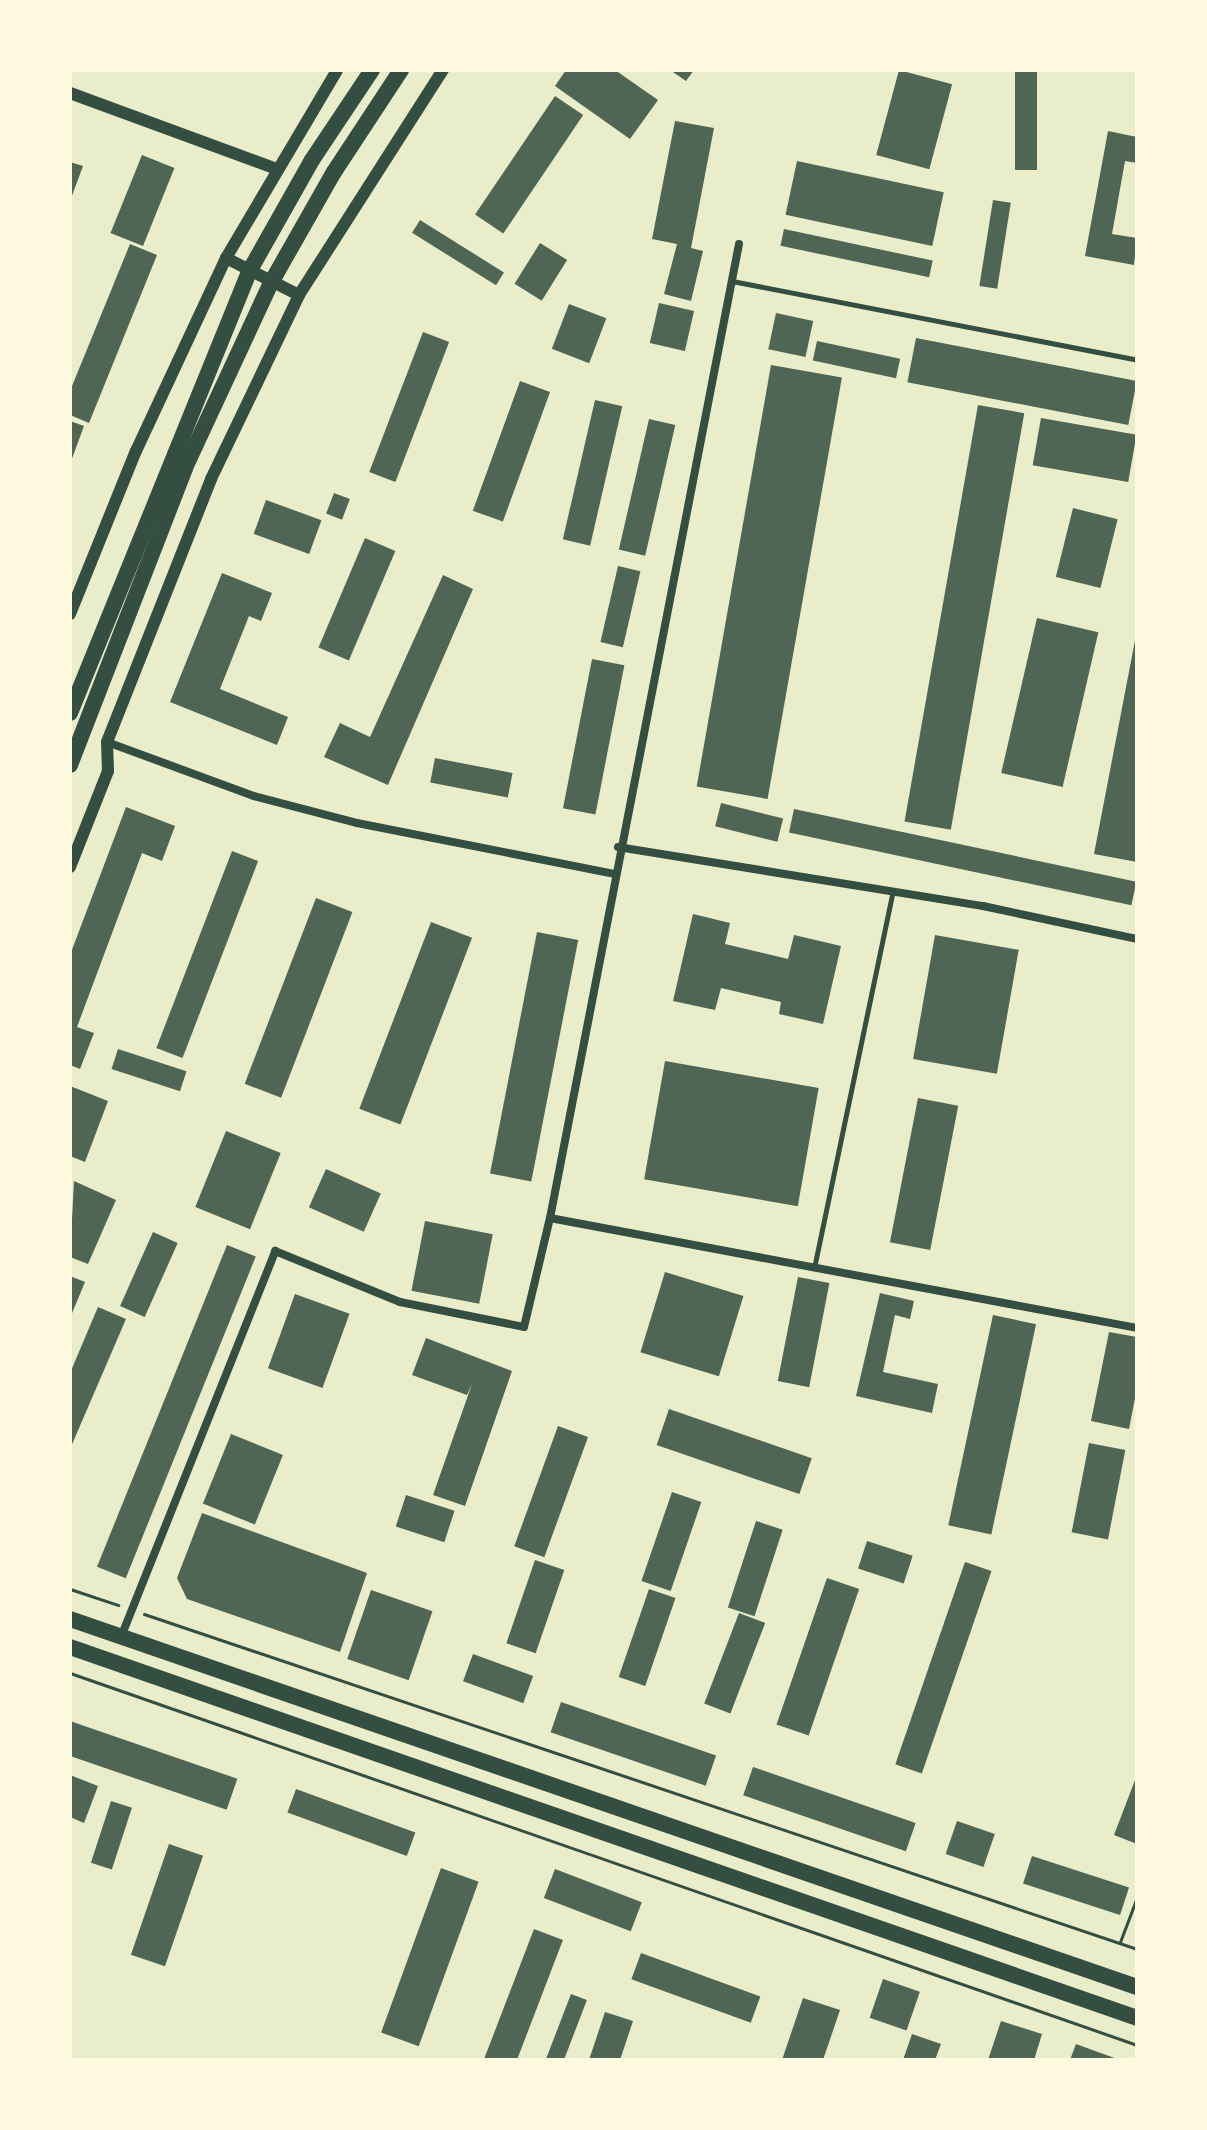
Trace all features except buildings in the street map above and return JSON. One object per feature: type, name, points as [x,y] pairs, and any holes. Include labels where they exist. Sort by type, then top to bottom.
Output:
[{"type":"main road","points":[[70,713],[250,270],[312,160],[372,70]]},
{"type":"main road","points":[[70,765],[185,468],[272,281],[334,172],[401,70]]},
{"type":"main road","points":[[70,1619],[1137,1987]]},
{"type":"main road","points":[[70,1647],[1137,2018]]},
{"type":"street","points":[[70,614],[136,451],[226,258],[274,168],[337,70]]},
{"type":"street","points":[[70,867],[108,771],[107,742],[211,479],[299,295],[443,70]]},
{"type":"street","points":[[70,93],[274,168]]},
{"type":"street","points":[[121,1637],[275,1251],[400,1302],[524,1327],[550,1218],[618,847],[739,244]]},
{"type":"street","points":[[226,258],[299,295]]},
{"type":"street","points":[[107,742],[254,796],[357,823],[614,874]]},
{"type":"street","points":[[618,847],[892,895],[983,906],[1137,939]]},
{"type":"street","points":[[550,1218],[1137,1328]]},
{"type":"lane","points":[[732,281],[1137,360]]},
{"type":"lane","points":[[814,1269],[892,895]]},
{"type":"path","points":[[70,1589],[1137,1949]]},
{"type":"path","points":[[70,1673],[1137,2045]]},
{"type":"path","points":[[1120,1943],[1137,1897]]}]
